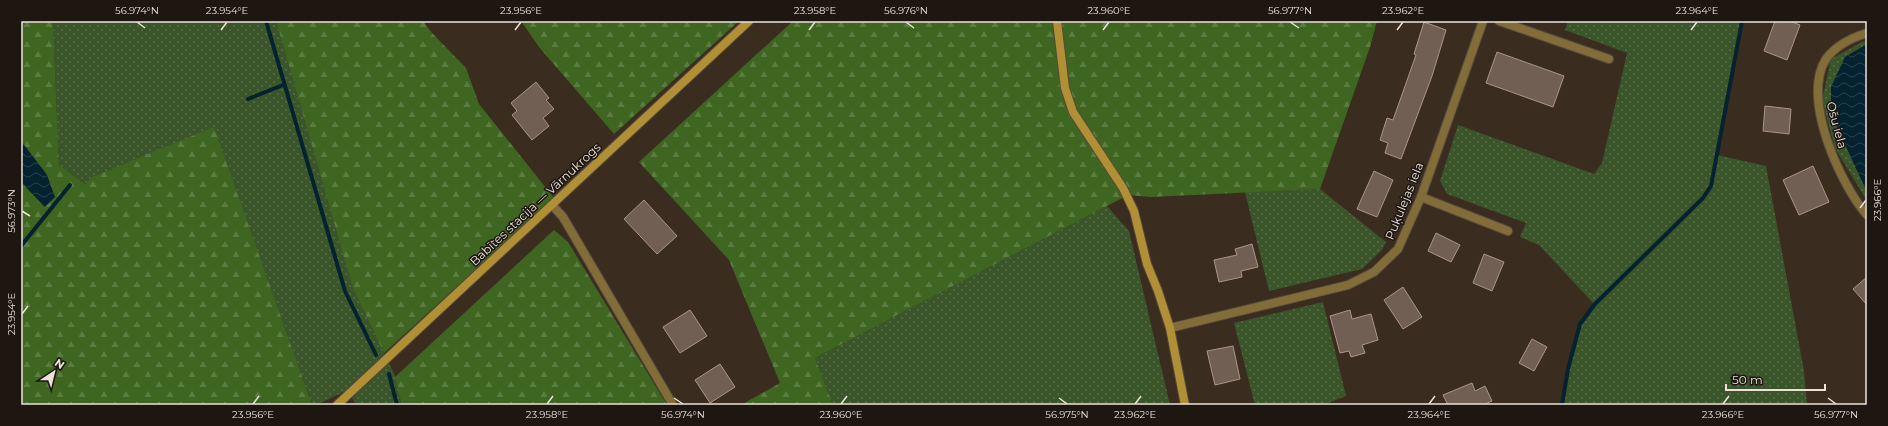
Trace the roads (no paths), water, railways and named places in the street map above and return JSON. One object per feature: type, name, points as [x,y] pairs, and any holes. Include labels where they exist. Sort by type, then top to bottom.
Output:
[{"type":"main road","name":"Babītes stacija — Vārnukrogs","points":[[337,405],[749,21]]},
{"type":"main road","points":[[1057,21],[1065,88],[1073,112],[1123,188],[1134,211],[1147,264],[1158,291],[1170,328],[1184,405]]},
{"type":"street","name":"Puķulejas iela","points":[[1170,328],[1348,285],[1374,272],[1398,249],[1421,197],[1483,21]]},
{"type":"street","points":[[1499,21],[1609,58]]},
{"type":"street","name":"Ošu iela","points":[[1867,33],[1850,39],[1826,59],[1818,80],[1818,102],[1828,142],[1842,179],[1867,215]]},
{"type":"street","points":[[1421,197],[1508,231]]},
{"type":"street","points":[[552,205],[563,217],[673,405]]},
{"type":"water","points":[[1867,44],[1867,192],[1831,114],[1831,87],[1845,57]]},
{"type":"water","points":[[21,141],[47,175],[55,197],[45,207],[21,182]]},
{"type":"waterway","points":[[266,21],[345,291],[376,355]]},
{"type":"waterway","points":[[1562,405],[1568,369],[1580,324],[1595,304],[1703,198],[1711,186],[1742,21]]},
{"type":"waterway","points":[[248,99],[283,85]]},
{"type":"waterway","points":[[21,246],[70,185]]},
{"type":"waterway","points":[[389,374],[397,405]]}]
